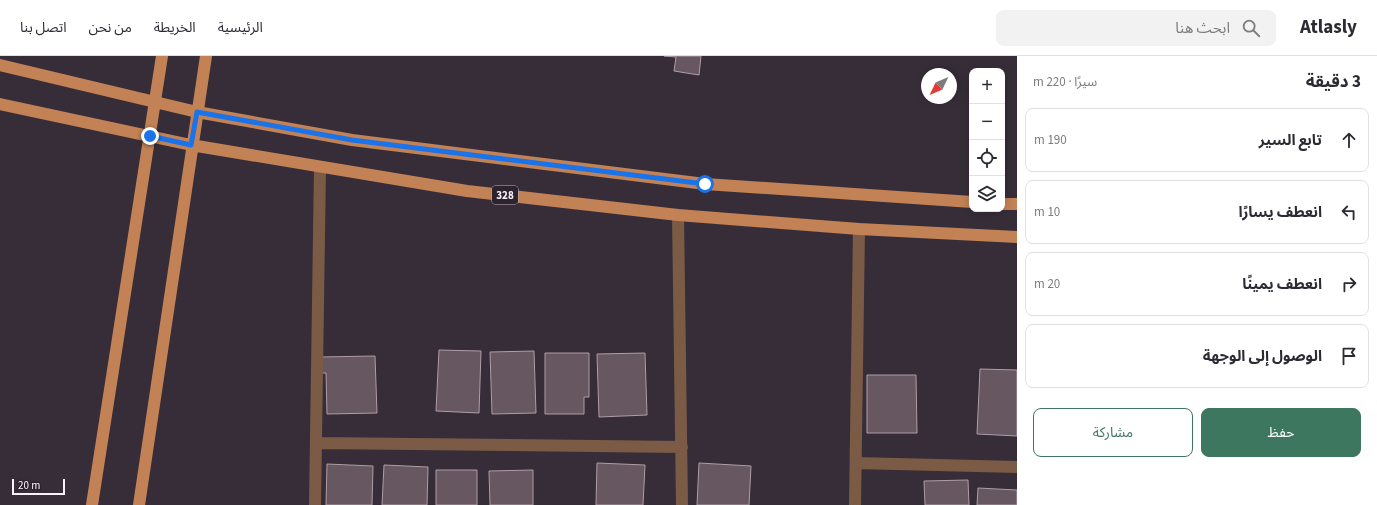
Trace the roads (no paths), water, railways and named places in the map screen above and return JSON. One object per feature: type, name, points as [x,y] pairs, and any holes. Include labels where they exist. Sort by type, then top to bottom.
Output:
[{"type":"main road","points":[[92,505],[162,56]]},
{"type":"main road","points":[[139,505],[191,145],[206,56]]},
{"type":"main road","points":[[0,65],[197,112],[352,140],[705,184],[969,202]]},
{"type":"main road","name":"328","points":[[0,104],[191,145],[468,191],[678,215],[859,229],[1017,238]]},
{"type":"main road","points":[[1005,204],[1017,204]]},
{"type":"street","points":[[315,505],[320,167]]},
{"type":"street","points":[[678,215],[682,505]]},
{"type":"street","points":[[855,505],[859,229]]},
{"type":"street","points":[[316,443],[682,448]]},
{"type":"street","points":[[856,463],[1017,467]]}]
